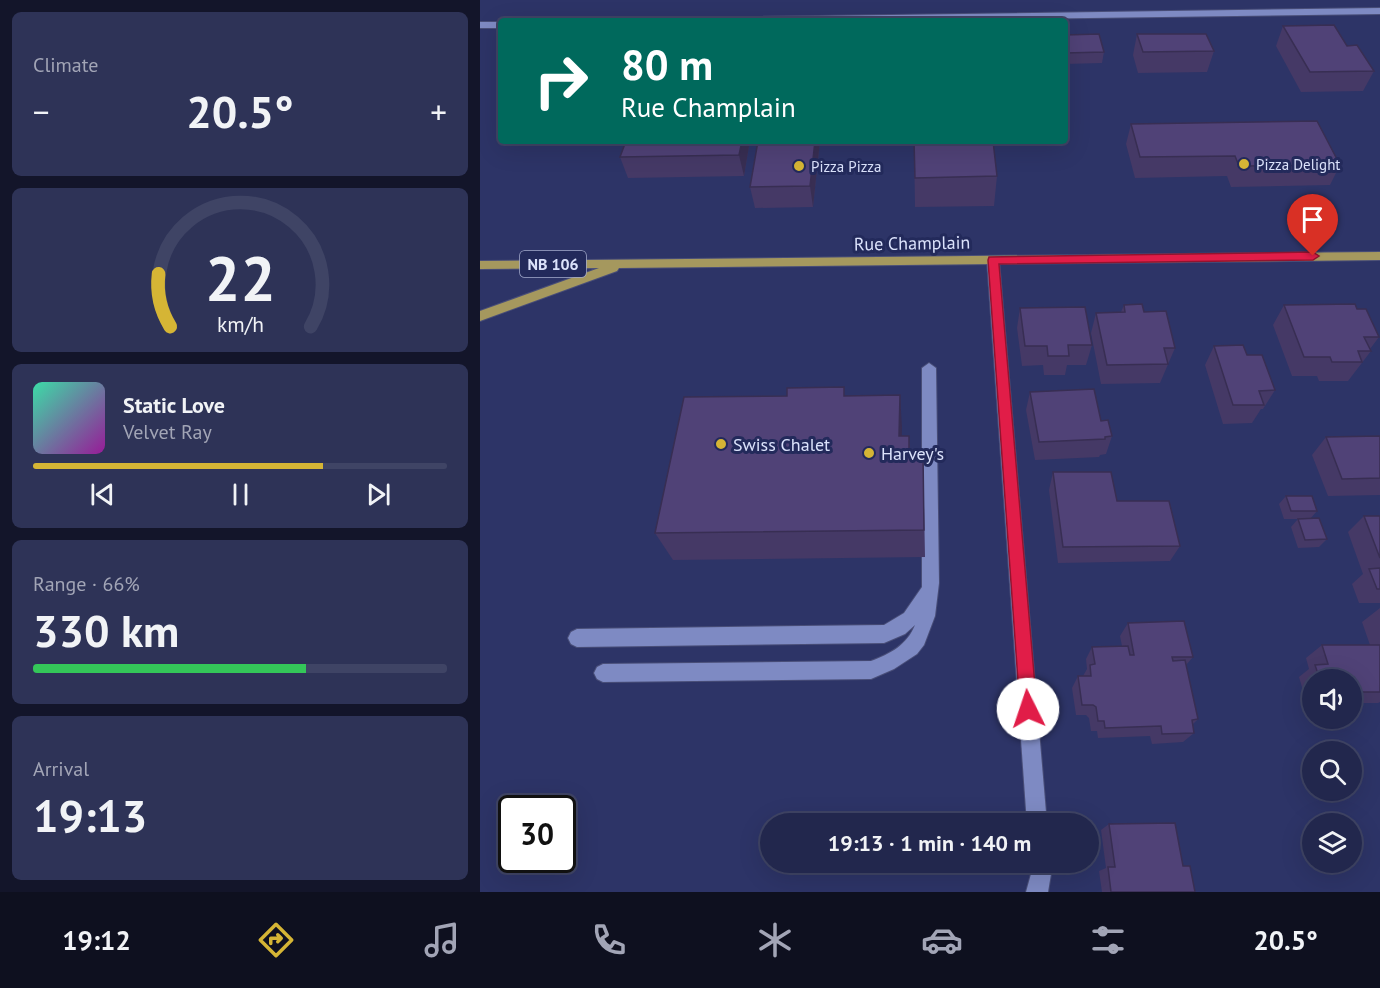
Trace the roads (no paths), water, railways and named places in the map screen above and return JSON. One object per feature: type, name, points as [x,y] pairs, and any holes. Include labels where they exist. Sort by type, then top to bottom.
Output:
[{"type":"main road","name":"Rue Champlain","points":[[480,266],[1380,256]]},
{"type":"main road","points":[[480,316],[627,264]]},
{"type":"street","points":[[912,18],[1379,12]]},
{"type":"street","points":[[480,25],[498,25]]},
{"type":"street","points":[[993,260],[1036,813]]},
{"type":"street","points":[[603,673],[871,670],[897,661],[917,643],[927,614],[931,583],[929,368]]},
{"type":"street","points":[[577,638],[884,634],[899,629],[912,619],[931,583]]},
{"type":"street","points":[[1037,892],[1041,873]]},
{"type":"place","name":"Pizza Delight","points":[[1244,164]]},
{"type":"place","name":"Pizza Pizza","points":[[799,166]]},
{"type":"place","name":"Swiss Chalet","points":[[721,444]]},
{"type":"place","name":"Harvey's","points":[[869,453]]}]
